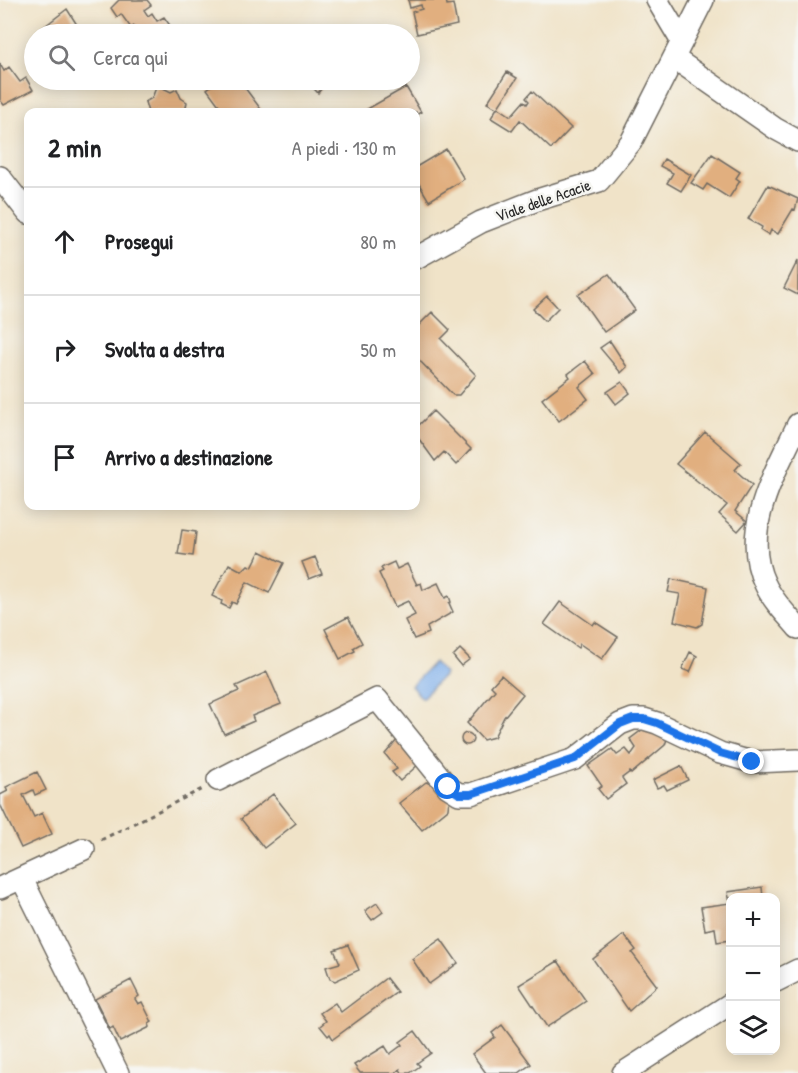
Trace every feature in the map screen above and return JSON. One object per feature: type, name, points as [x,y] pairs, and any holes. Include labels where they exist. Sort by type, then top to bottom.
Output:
[{"type":"street","points":[[657,0],[678,50],[720,90],[776,129],[798,141]]},
{"type":"street","name":"Viale delle Acacie","points":[[420,256],[481,222],[537,200],[599,181],[631,142],[703,0]]},
{"type":"street","points":[[0,177],[24,208]]},
{"type":"street","points":[[798,424],[767,489],[754,541],[764,584],[798,628]]},
{"type":"street","points":[[218,780],[376,699],[448,787],[459,794],[471,794],[575,759],[620,724],[633,719],[644,719],[657,723],[720,753],[752,762],[798,760]]},
{"type":"street","points":[[0,888],[84,849]]},
{"type":"street","points":[[22,879],[118,1073]]},
{"type":"street","points":[[780,979],[798,970]]},
{"type":"street","points":[[623,1073],[726,1007]]},
{"type":"path","points":[[84,849],[218,780]]},
{"type":"water","points":[[434,662],[445,674],[422,698],[411,686]]},
{"type":"building","points":[[119,0],[147,0],[151,5],[144,10],[148,16],[152,13],[157,21],[164,17],[169,24],[128,24],[121,14],[117,17],[111,8]]},
{"type":"building","points":[[408,0],[446,0],[447,5],[453,4],[457,25],[420,33],[420,24],[415,24],[412,12],[422,9],[421,5],[410,8]]},
{"type":"building","points":[[67,9],[76,24],[48,24]]},
{"type":"building","points":[[0,64],[4,71],[9,67],[20,82],[24,79],[24,90],[33,90],[4,105],[0,100]]},
{"type":"building","points":[[507,72],[517,78],[498,107],[511,116],[524,101],[527,104],[529,101],[526,98],[532,91],[571,128],[551,149],[520,120],[512,131],[491,118],[497,108],[487,103]]},
{"type":"building","points":[[155,90],[171,92],[177,90],[181,98],[187,102],[186,108],[147,108],[145,102],[152,98]]},
{"type":"building","points":[[208,90],[246,90],[260,108],[221,108]]},
{"type":"building","points":[[401,90],[408,90],[419,108],[369,108]]},
{"type":"building","points":[[446,149],[464,179],[429,201],[420,186],[420,165]]},
{"type":"building","points":[[712,154],[740,172],[736,178],[740,181],[729,198],[707,184],[703,190],[691,183]]},
{"type":"building","points":[[664,159],[691,175],[681,191],[667,183],[673,173],[660,166]]},
{"type":"building","points":[[768,185],[798,199],[795,210],[793,209],[778,234],[771,230],[769,235],[761,230],[762,227],[748,219]]},
{"type":"building","points":[[798,260],[798,295],[784,288]]},
{"type":"building","points":[[609,274],[635,310],[604,332],[578,295]]},
{"type":"building","points":[[547,296],[558,308],[545,321],[533,309]]},
{"type":"building","points":[[432,312],[450,330],[441,339],[476,375],[459,395],[453,395],[420,361],[420,324]]},
{"type":"building","points":[[610,341],[627,367],[621,373],[600,348]]},
{"type":"building","points":[[585,361],[595,374],[579,387],[588,399],[559,421],[542,399],[570,377],[568,374]]},
{"type":"building","points":[[622,382],[630,393],[616,404],[607,392]]},
{"type":"building","points":[[433,411],[471,449],[456,465],[444,452],[435,461],[420,440],[420,424]]},
{"type":"building","points":[[705,432],[741,463],[735,470],[752,485],[735,511],[747,521],[738,531],[719,514],[727,505],[676,464]]},
{"type":"building","points":[[182,530],[196,532],[193,556],[178,554]]},
{"type":"building","points":[[260,551],[284,563],[269,593],[247,582],[236,604],[232,602],[229,608],[221,604],[222,601],[212,596],[229,564],[242,571],[248,565],[252,567]]},
{"type":"building","points":[[315,557],[322,574],[309,579],[302,562]]},
{"type":"building","points":[[394,562],[397,569],[407,564],[417,585],[421,583],[423,590],[438,583],[445,598],[449,596],[451,602],[449,603],[453,612],[427,627],[429,633],[414,639],[405,620],[415,615],[408,601],[395,607],[379,573],[383,571],[381,568]]},
{"type":"building","points":[[671,579],[708,587],[702,624],[697,627],[674,621],[680,594],[668,592]]},
{"type":"building","points":[[560,602],[593,625],[595,622],[618,637],[602,659],[580,644],[578,648],[544,624]]},
{"type":"building","points":[[348,617],[362,643],[353,648],[355,651],[340,659],[325,629]]},
{"type":"building","points":[[460,649],[470,659],[461,666],[453,656]]},
{"type":"building","points":[[690,652],[697,656],[690,672],[682,669]]},
{"type":"building","points":[[267,672],[281,704],[252,716],[254,721],[224,734],[210,704],[239,691],[236,686]]},
{"type":"building","points":[[501,675],[523,694],[504,717],[494,737],[483,740],[467,723],[495,690],[491,686]]},
{"type":"building","points":[[646,727],[667,739],[665,745],[631,774],[630,772],[622,778],[626,784],[606,799],[598,789],[602,786],[588,766],[612,749],[617,755],[626,749],[631,755],[636,748],[630,739]]},
{"type":"building","points":[[469,733],[473,739],[469,745],[465,745],[461,737]]},
{"type":"building","points":[[398,739],[419,764],[400,781],[392,772],[397,769],[385,754]]},
{"type":"building","points":[[681,766],[688,780],[667,790],[664,785],[657,788],[653,780]]},
{"type":"building","points":[[37,772],[46,790],[35,795],[33,790],[23,795],[34,817],[42,813],[52,834],[21,848],[0,804],[0,795],[8,791],[6,787]]},
{"type":"building","points":[[426,782],[438,787],[449,800],[448,809],[422,830],[399,803]]},
{"type":"building","points":[[273,794],[296,823],[264,848],[241,819]]},
{"type":"building","points":[[762,887],[763,893],[728,893]]},
{"type":"building","points":[[377,903],[383,912],[372,920],[365,911]]},
{"type":"building","points":[[726,904],[726,941],[717,942],[715,928],[705,930],[701,907]]},
{"type":"building","points":[[624,935],[636,950],[632,953],[657,986],[629,1011],[593,959]]},
{"type":"building","points":[[441,939],[458,963],[429,984],[412,959]]},
{"type":"building","points":[[348,945],[359,970],[335,981],[330,979],[326,967],[340,963],[334,950]]},
{"type":"building","points":[[558,961],[586,1001],[547,1027],[519,985]]},
{"type":"building","points":[[386,978],[397,992],[333,1039],[330,1034],[328,1036],[320,1026],[326,1021],[320,1013],[335,1003],[341,1012]]},
{"type":"building","points":[[131,980],[139,996],[135,999],[138,1004],[142,1002],[152,1022],[149,1024],[150,1027],[120,1042],[113,1027],[110,1029],[95,999]]},
{"type":"building","points":[[502,1025],[531,1064],[519,1073],[486,1073],[472,1054],[495,1037],[492,1033]]},
{"type":"building","points":[[415,1031],[431,1053],[417,1063],[420,1066],[410,1073],[402,1073],[400,1069],[395,1073],[360,1073],[354,1065],[385,1046],[390,1054],[402,1045],[400,1042]]},
{"type":"route","points":[[448,787],[459,794],[471,794],[575,759],[620,724],[633,719],[644,719],[657,723],[720,753],[752,762]]}]
